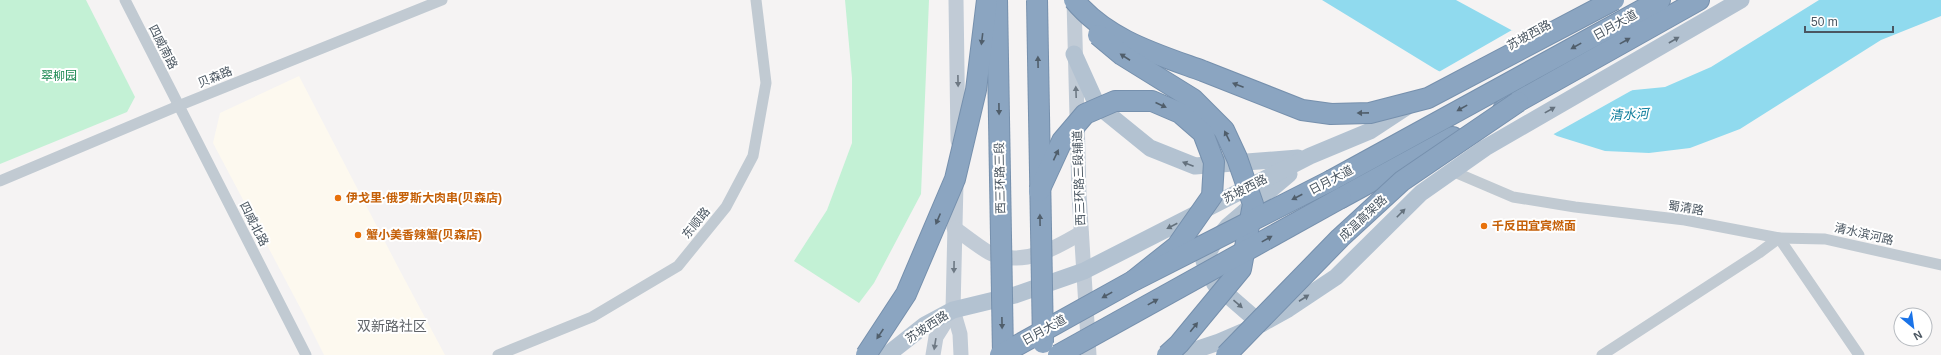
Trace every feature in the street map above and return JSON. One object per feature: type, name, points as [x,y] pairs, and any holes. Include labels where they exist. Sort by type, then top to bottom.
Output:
[{"type":"highway","points":[[866,355],[906,294],[954,179],[976,90],[987,0]]},
{"type":"highway","name":"西三环路三段","points":[[997,0],[1003,355]]},
{"type":"highway","points":[[1038,0],[1039,191],[1048,351],[1518,102]]},
{"type":"highway","points":[[1073,0],[1085,13],[1105,30],[1137,47],[1302,110],[1331,114],[1370,113],[1428,98],[1614,0]]},
{"type":"highway","points":[[1073,0],[1088,27],[1122,55],[1193,99],[1224,130],[1237,158],[1253,204],[1241,269],[1179,344],[1167,355]]},
{"type":"highway","name":"日月大道","points":[[1000,355],[1133,281],[1332,180],[1660,0]]},
{"type":"highway","name":"日月大道","points":[[1518,102],[1698,0]]},
{"type":"highway","points":[[1039,191],[1062,141],[1086,114],[1115,101],[1152,101],[1180,113],[1203,133],[1214,162],[1212,196],[1177,246],[1133,281]]},
{"type":"highway","name":"成温高架路","points":[[1230,353],[1340,238],[1402,181],[1518,102]]},
{"type":"main road","points":[[956,0],[958,113],[953,310],[960,334],[962,355]]},
{"type":"main road","name":"西三环路三段辅道","points":[[1073,0],[1081,233],[1089,355]]},
{"type":"main road","name":"苏坡西路","points":[[887,355],[925,325],[953,310],[1015,295],[1084,271],[1310,156],[1370,131],[1442,84],[1594,0]]},
{"type":"main road","points":[[1180,355],[1219,342],[1261,324],[1336,278],[1421,193],[1485,148],[1628,67],[1741,0]]},
{"type":"main road","points":[[1074,54],[1097,105],[1150,148],[1194,166],[1310,156]]},
{"type":"main road","points":[[1261,324],[1215,284],[1204,261],[1213,244],[1228,226],[1310,156]]},
{"type":"main road","points":[[954,228],[991,254],[1013,258],[1038,256],[1053,250],[1081,233]]},
{"type":"main road","points":[[933,355],[936,337],[953,310]]},
{"type":"street","name":"四威南路","points":[[125,0],[178,106]]},
{"type":"street","name":"贝森路","points":[[0,181],[178,106],[442,0]]},
{"type":"street","name":"东顺路","points":[[498,355],[592,317],[678,266],[726,207],[753,156],[766,83],[756,0]]},
{"type":"street","name":"四威北路","points":[[178,106],[306,355]]},
{"type":"street","name":"蜀清路","points":[[1452,171],[1513,197],[1575,207],[1685,220],[1779,238]]},
{"type":"street","name":"清水滨河路","points":[[1779,238],[1825,239],[1941,265]]},
{"type":"street","points":[[1602,355],[1759,253],[1779,238],[1859,355]]},
{"type":"shaded area","points":[[299,76],[445,355],[324,355],[213,143],[220,113]]},
{"type":"green space","name":"翠柳园","points":[[0,0],[86,0],[135,97],[127,112],[0,164]]},
{"type":"green space","points":[[845,0],[929,0],[921,194],[874,283],[859,303],[794,261],[827,210],[852,143],[852,78]]},
{"type":"water","name":"清水河","points":[[1322,0],[1456,0],[1624,91],[1665,87],[1711,67],[1819,0],[1941,0],[1941,16],[1881,40],[1740,129],[1690,148],[1649,153],[1605,151],[1557,136],[1435,69]]},
{"type":"pier","points":[[1512,30],[1624,89],[1636,88],[1552,135],[1437,73]]},
{"type":"place","name":"伊戈里·俄罗斯大肉串(贝森店)","points":[[338,198]]},
{"type":"place","name":"千反田宜宾燃面","points":[[1484,226]]},
{"type":"place","name":"蟹小美香辣蟹(贝森店)","points":[[358,235]]},
{"type":"district","name":"双新路社区","points":[[392,326]]}]
